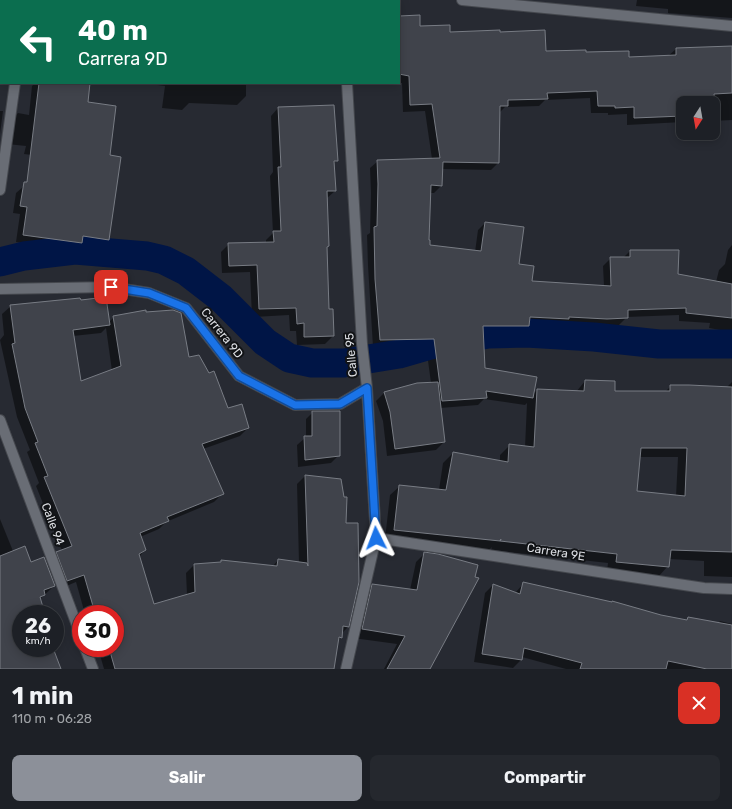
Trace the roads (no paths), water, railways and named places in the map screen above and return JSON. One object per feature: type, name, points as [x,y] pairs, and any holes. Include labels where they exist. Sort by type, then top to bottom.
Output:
[{"type":"street","points":[[462,0],[732,26]]},
{"type":"street","points":[[0,190],[15,84]]},
{"type":"street","name":"Calle 95","points":[[346,669],[376,538],[367,384],[362,344],[347,84]]},
{"type":"street","name":"Carrera 9D","points":[[0,288],[111,287],[149,293],[186,308],[239,376],[295,405],[340,404],[367,384]]},
{"type":"street","name":"Calle 94","points":[[0,420],[72,612]]},
{"type":"street","name":"Carrera 9E","points":[[376,538],[704,588],[732,589]]},
{"type":"street","points":[[89,657],[93,669]]},
{"type":"waterway","points":[[0,262],[24,256],[75,250],[147,256],[164,260],[186,271],[221,298],[265,342],[289,358],[312,363],[344,363],[399,354],[430,345],[488,334],[526,333],[594,337],[659,344],[732,344]]}]
